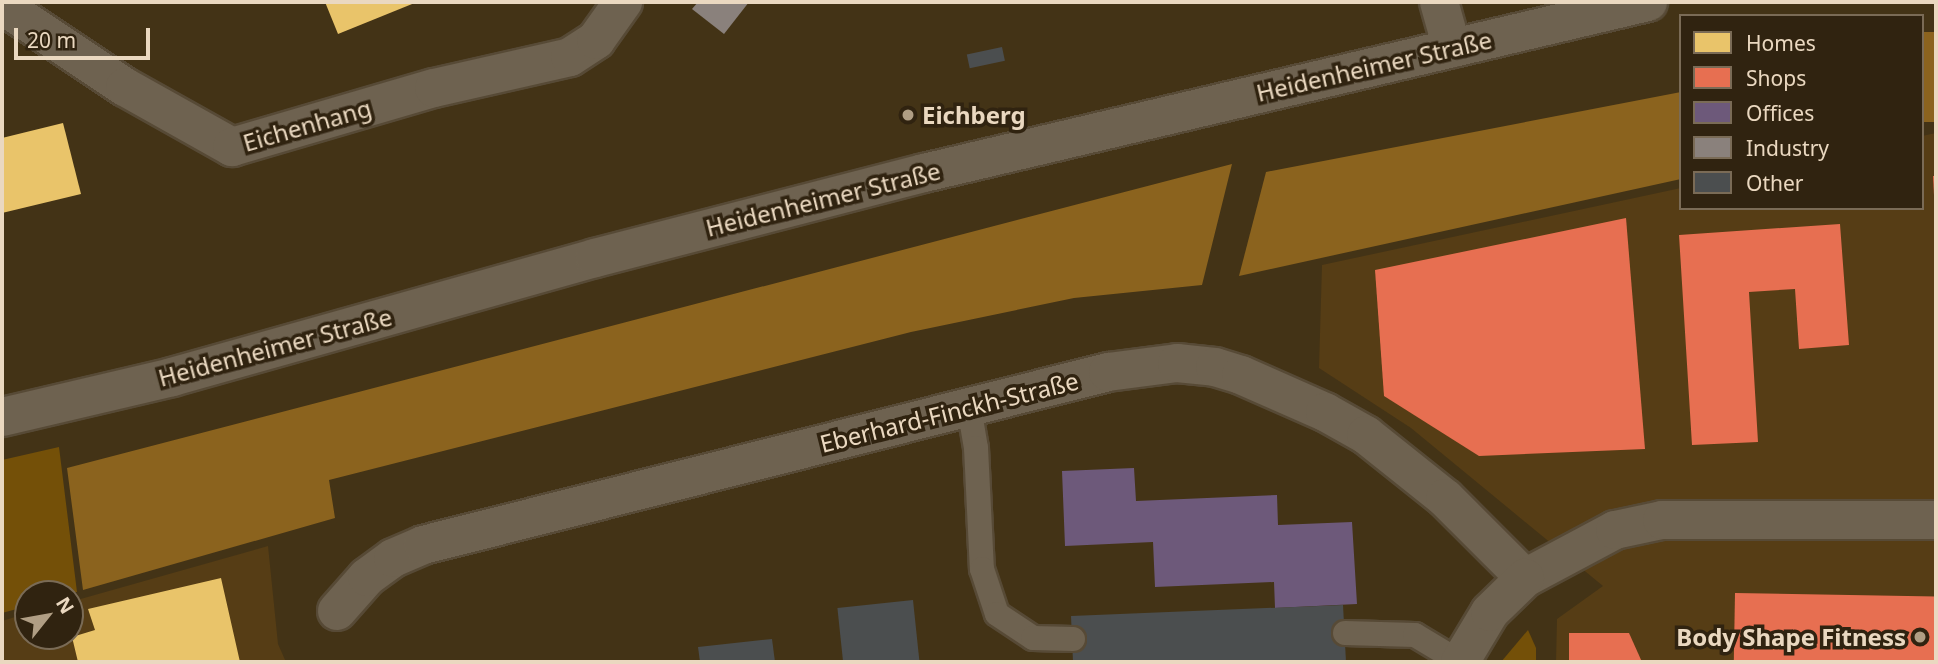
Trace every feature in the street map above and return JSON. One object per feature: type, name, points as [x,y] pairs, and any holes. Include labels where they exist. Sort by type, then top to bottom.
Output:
[{"type":"street","name":"Eichenhang","points":[[2,5],[125,87],[232,147],[434,88],[570,57],[596,40],[623,2]]},
{"type":"street","points":[[1439,2],[1452,48]]},
{"type":"street","name":"Heidenheimer Straße","points":[[2,417],[172,377],[595,258],[924,173],[1648,2]]},
{"type":"street","name":"Eberhard-Finckh-Straße","points":[[337,611],[367,577],[393,558],[422,545],[1108,372],[1147,366],[1202,366],[1241,375],[1325,412],[1366,435],[1446,498],[1525,578]]},
{"type":"street","points":[[1460,662],[1490,612],[1525,578],[1615,530],[1662,520],[1936,520]]},
{"type":"lane","points":[[969,407],[976,448],[982,569],[997,614],[1033,638],[1073,639]]},
{"type":"lane","points":[[1345,633],[1415,635],[1460,662]]},
{"type":"shaded area","points":[[1924,32],[1936,32],[1936,122],[1924,122]]},
{"type":"shaded area","points":[[1679,92],[1679,179],[1239,276],[1266,172]]},
{"type":"shaded area","points":[[1936,133],[1936,662],[1556,662],[1557,619],[1603,586],[1411,428],[1319,368],[1322,265],[1679,188],[1679,210],[1924,210],[1924,136]]},
{"type":"shaded area","points":[[1232,164],[1202,285],[1074,298],[911,332],[329,480],[335,518],[84,590],[67,468]]},
{"type":"shaded area","points":[[59,447],[76,580],[14,580],[14,610],[2,613],[2,460]]},
{"type":"shaded area","points":[[268,546],[278,644],[286,662],[2,662],[2,621],[14,617],[14,650],[84,650],[84,598]]},
{"type":"shaded area","points":[[1528,630],[1536,648],[1536,662],[1501,662]]},
{"type":"building: Homes","points":[[325,2],[417,2],[338,34]]},
{"type":"building: Homes","points":[[63,123],[81,194],[2,213],[2,138]]},
{"type":"building: Homes","points":[[221,578],[240,662],[78,662],[75,650],[84,650],[84,633],[95,630],[88,609]]},
{"type":"building: Shops","points":[[1933,176],[1936,176],[1936,195],[1934,195]]},
{"type":"building: Shops","points":[[1626,218],[1645,449],[1479,456],[1384,396],[1375,270]]},
{"type":"building: Shops","points":[[1840,224],[1849,345],[1799,349],[1795,289],[1749,292],[1758,442],[1692,445],[1679,235]]},
{"type":"building: Shops","points":[[1735,593],[1936,597],[1935,662],[1734,662]]},
{"type":"building: Shops","points":[[1569,633],[1629,633],[1642,662],[1569,662]]},
{"type":"building: Offices","points":[[1134,468],[1136,501],[1277,495],[1278,525],[1352,522],[1357,604],[1275,608],[1274,582],[1155,587],[1153,542],[1065,546],[1062,471]]},
{"type":"building: Industry","points":[[698,2],[749,2],[724,34],[692,9]]},
{"type":"building: Other","points":[[1002,47],[1005,61],[970,68],[967,54]]},
{"type":"building: Other","points":[[913,600],[919,662],[843,662],[837,608]]},
{"type":"building: Other","points":[[1343,605],[1346,662],[1073,662],[1071,616]]},
{"type":"building: Other","points":[[772,639],[775,662],[700,662],[698,647]]},
{"type":"place","name":"Eichberg","points":[[908,115]]},
{"type":"place","name":"Body Shape Fitness","points":[[1920,637]]}]
